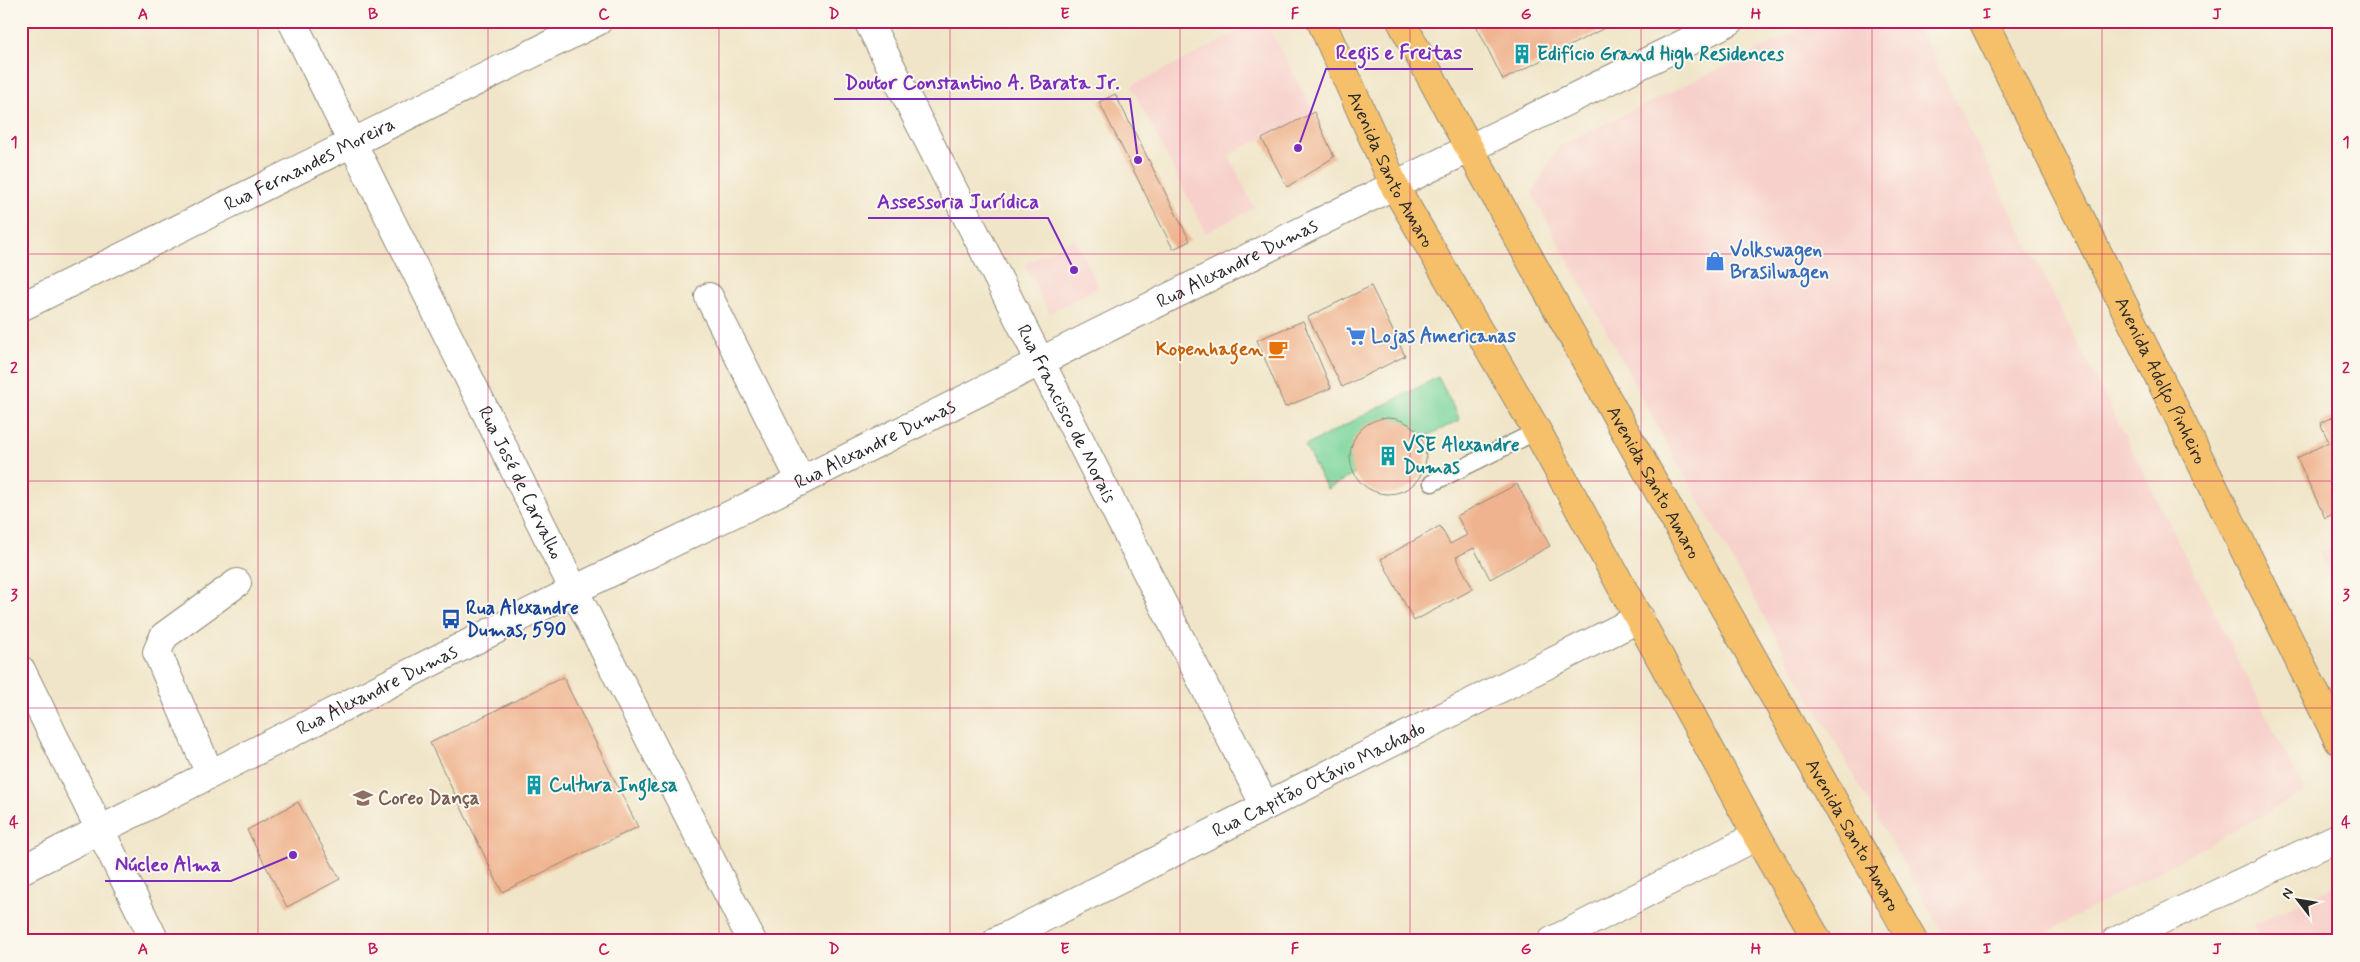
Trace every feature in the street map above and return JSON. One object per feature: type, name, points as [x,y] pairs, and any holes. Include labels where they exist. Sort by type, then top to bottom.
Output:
[{"type":"main road","name":"Avenida Santo Amaro","points":[[1321,21],[1395,187],[1537,431],[1757,836],[1818,941]]},
{"type":"main road","name":"Avenida Santo Amaro","points":[[1401,21],[1469,149],[1708,580],[1913,941]]},
{"type":"main road","name":"Avenida Adolfo Pinheiro","points":[[1983,21],[2339,741]]},
{"type":"street","name":"Rua José de Carvalho","points":[[292,21],[574,590],[752,941]]},
{"type":"street","name":"Rua Fernandes Moreira","points":[[21,307],[598,21]]},
{"type":"street","name":"Rua Francisco de Morais","points":[[868,21],[1265,806]]},
{"type":"street","name":"Rua Alexandre Dumas","points":[[21,870],[574,590],[801,480],[1344,210],[1395,187],[1730,21]]},
{"type":"street","points":[[709,297],[801,480]]},
{"type":"street","points":[[210,774],[157,652],[164,636],[237,583]]},
{"type":"street","name":"Rua Capitão Otávio Machado","points":[[997,941],[1640,618]]},
{"type":"street","points":[[21,670],[155,941]]},
{"type":"street","points":[[1552,941],[1757,836]]},
{"type":"street","points":[[2116,941],[2339,837]]},
{"type":"lane","points":[[1432,483],[1537,431]]},
{"type":"shaded area","points":[[1261,21],[1265,21],[1314,112],[1229,155],[1254,208],[1206,233],[1131,86]]},
{"type":"shaded area","points":[[1818,21],[1915,21],[2305,792],[2031,941],[1947,941],[1666,442],[1532,193],[1559,146]]},
{"type":"shaded area","points":[[1074,239],[1098,287],[1049,313],[1025,264]]},
{"type":"shaded area","points":[[2339,541],[2339,593],[2320,552]]},
{"type":"shaded area","points":[[2339,883],[2339,941],[2260,941],[2253,925]]},
{"type":"green space","points":[[1438,377],[1460,420],[1421,439],[1409,427],[1396,420],[1383,419],[1370,423],[1360,432],[1353,443],[1351,458],[1355,474],[1327,489],[1305,446]]},
{"type":"building","name":"Edifício Grand High Residences","points":[[1489,21],[1618,21],[1503,80],[1477,27]]},
{"type":"building","points":[[1115,94],[1190,241],[1173,249],[1099,102]]},
{"type":"building","points":[[1314,112],[1334,157],[1287,187],[1262,139]]},
{"type":"building","name":"Lojas Americanas","points":[[1371,286],[1405,356],[1342,387],[1308,317]]},
{"type":"building","points":[[1303,321],[1331,388],[1285,407],[1257,340]]},
{"type":"building","points":[[2339,414],[2339,511],[2325,518],[2297,458],[2329,442],[2320,423]]},
{"type":"building","name":"VSE Alexandre Dumas","points":[[1388,418],[1402,421],[1415,429],[1423,442],[1426,456],[1423,470],[1415,483],[1402,491],[1388,494],[1374,491],[1361,483],[1353,470],[1350,456],[1353,442],[1361,429],[1374,421]]},
{"type":"building","points":[[1517,484],[1550,546],[1490,579],[1474,548],[1456,557],[1473,589],[1414,621],[1381,559],[1440,526],[1450,544],[1467,535],[1457,516]]},
{"type":"building","name":"Cultura Inglesa","points":[[563,677],[638,827],[502,892],[430,743]]},
{"type":"building","points":[[298,802],[340,879],[287,907],[247,830]]},
{"type":"place","name":"Edifício Grand High Residences","points":[[1522,54]]},
{"type":"place","name":"Regis e Freitas","points":[[1298,148]]},
{"type":"place","name":"Doutor Constantino A. Barata Jr.","points":[[1138,160]]},
{"type":"place","name":"Volkswagen Brasilwagen","points":[[1715,261]]},
{"type":"place","name":"Assessoria Jurídica","points":[[1074,270]]},
{"type":"place","name":"Lojas Americanas","points":[[1356,336]]},
{"type":"place","name":"Kopenhagen","points":[[1278,349]]},
{"type":"place","name":"VSE Alexandre Dumas","points":[[1388,456]]},
{"type":"place","name":"Rua Alexandre Dumas, 590","points":[[451,619]]},
{"type":"place","name":"Cultura Inglesa","points":[[534,785]]},
{"type":"place","name":"Coreo Dança","points":[[363,798]]},
{"type":"place","name":"Núcleo Alma","points":[[293,855]]}]
